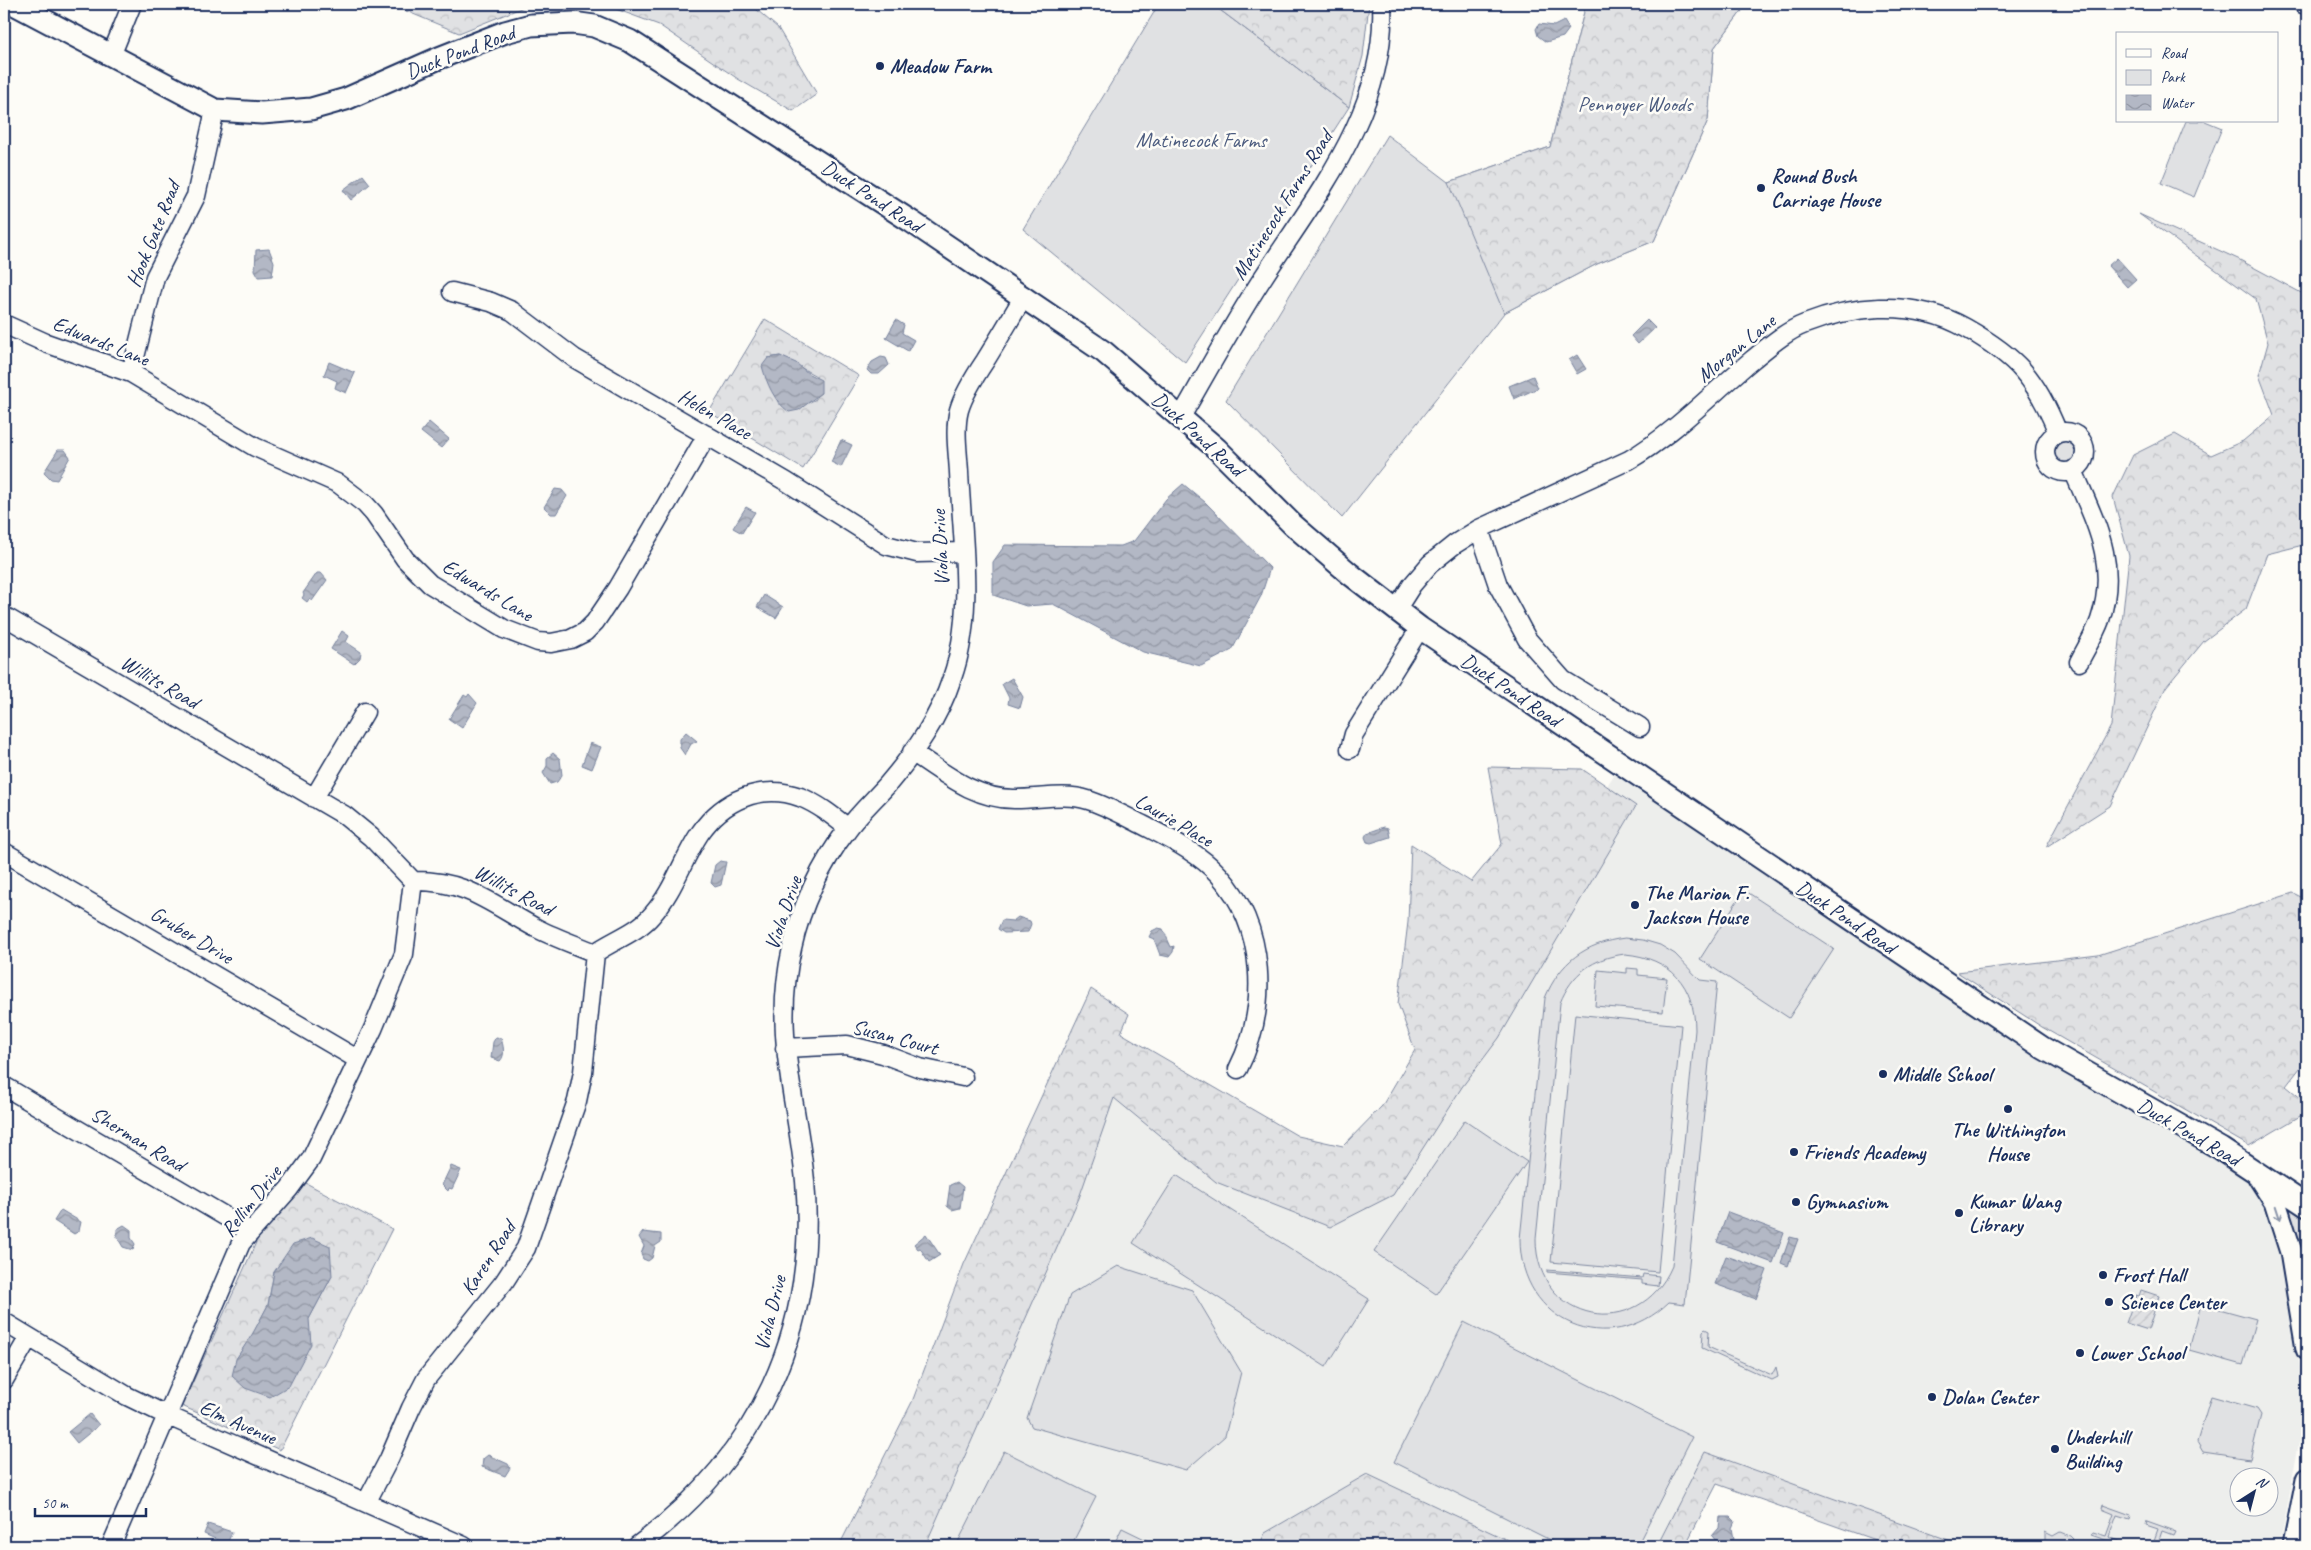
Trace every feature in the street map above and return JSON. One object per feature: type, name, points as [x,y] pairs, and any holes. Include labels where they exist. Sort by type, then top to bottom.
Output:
[{"type":"street","name":"Duck Pond Road","points":[[14,4],[215,110],[262,114],[311,109],[346,99],[505,32],[553,23],[574,23],[594,26],[630,41],[659,57],[1024,296],[1104,352],[1181,416],[1292,524],[1420,628],[2042,1048],[2255,1170],[2307,1206]]},
{"type":"street","points":[[111,56],[132,4]]},
{"type":"street","name":"Matinecock Farms Road","points":[[1181,416],[1262,278],[1332,172],[1354,133],[1376,70],[1383,27],[1382,4]]},
{"type":"street","points":[[2303,4],[2307,5]]},
{"type":"street","name":"Hook Gate Road","points":[[131,374],[155,277],[196,196],[215,110]]},
{"type":"street","name":"Helen Place","points":[[452,292],[491,302],[512,311],[574,358],[787,482],[886,545],[917,553],[962,552]]},
{"type":"street","name":"Viola Drive","points":[[637,1546],[686,1508],[719,1471],[741,1441],[772,1384],[794,1322],[804,1266],[806,1222],[805,1180],[785,1048],[783,1020],[791,950],[798,925],[813,886],[848,828],[891,781],[938,715],[958,657],[964,618],[958,412],[970,385],[1024,296]]},
{"type":"street","name":"Morgan Lane","points":[[1396,610],[1412,585],[1430,564],[1455,544],[1479,529],[1629,460],[1650,448],[1673,432],[1772,344],[1804,324],[1867,308],[1898,307],[1942,316],[2007,354],[2028,376],[2045,401],[2058,433]]},
{"type":"street","name":"Edwards Lane","points":[[4,324],[46,343],[131,374],[255,447],[339,484],[365,504],[405,559],[430,584],[504,629],[538,642],[550,643],[571,639],[584,632],[596,622],[708,436]]},
{"type":"street","points":[[2058,433],[2072,433],[2082,441],[2084,448],[2083,461],[2073,470],[2057,471],[2052,468],[2045,458],[2045,446],[2052,436],[2058,433]]},
{"type":"street","points":[[2073,470],[2103,538],[2107,584],[2104,607],[2099,622],[2080,662]]},
{"type":"street","points":[[1479,529],[1498,585],[1527,639],[1563,680],[1640,727]]},
{"type":"street","name":"Willits Road","points":[[4,616],[344,815],[364,832],[413,881],[454,884],[477,894],[538,929],[595,953]]},
{"type":"street","points":[[1350,749],[1354,734],[1420,628]]},
{"type":"street","points":[[314,798],[365,712]]},
{"type":"street","name":"Laurie Place","points":[[912,752],[982,795],[1014,800],[1053,797],[1089,800],[1181,844],[1219,875],[1235,898],[1250,928],[1256,952],[1259,981],[1258,1008],[1249,1048],[1238,1069]]},
{"type":"street","points":[[595,953],[611,941],[635,930],[652,916],[674,885],[700,834],[715,815],[734,801],[749,794],[774,791],[800,797],[825,810],[848,828]]},
{"type":"street","name":"Gruber Drive","points":[[4,852],[357,1059]]},
{"type":"street","name":"Rellim Drive","points":[[111,1546],[241,1243],[289,1190],[311,1159],[400,968],[410,918],[413,881]]},
{"type":"street","name":"Karen Road","points":[[366,1503],[389,1459],[426,1379],[504,1282],[526,1248],[577,1101],[583,1072],[595,953]]},
{"type":"street","name":"Susan Court","points":[[785,1048],[831,1044],[857,1046],[920,1068],[963,1077]]},
{"type":"street","name":"Sherman Road","points":[[4,1086],[250,1231]]},
{"type":"street","points":[[2255,1170],[2275,1202],[2291,1252],[2307,1349]]},
{"type":"street","name":"Elm Avenue","points":[[4,1322],[127,1396],[166,1415],[464,1546]]},
{"type":"street","points":[[4,1380],[29,1337]]},
{"type":"street","points":[[2294,1546],[2307,1479]]},
{"type":"shaded area","name":"Friends Academy","points":[[1617,770],[2250,1176],[2267,1202],[2283,1250],[2304,1395],[2299,1443],[2280,1546],[1965,1546],[1705,1452],[1657,1546],[1520,1546],[1367,1474],[1321,1546],[857,1546],[1087,1018],[1294,1142],[1372,1163]]},
{"type":"green space","points":[[389,4],[531,4],[459,33]]},
{"type":"green space","points":[[531,4],[750,4],[778,28],[817,94],[793,111],[738,79],[659,25],[613,8]]},
{"type":"green space","name":"Matinecock Farms","points":[[1159,4],[1212,4],[1349,107],[1185,362],[1023,229]]},
{"type":"green space","points":[[1212,4],[1369,4],[1363,56],[1349,107]]},
{"type":"green space","points":[[1586,4],[1747,4],[1714,48],[1708,120],[1654,241],[1597,264],[1504,313],[1342,518],[1226,400],[1387,135],[1449,182],[1550,147]]},
{"type":"green space","name":"Pennoyer Woods","points":[[1586,4],[1747,4],[1714,48],[1708,120],[1654,241],[1597,264],[1504,313],[1449,182],[1550,147]]},
{"type":"green space","points":[[2186,122],[2207,122],[2222,128],[2194,197],[2161,183]]},
{"type":"green space","points":[[2139,214],[2238,259],[2307,296],[2307,544],[2267,554],[2246,609],[2204,641],[2166,687],[2110,806],[2046,847],[2111,726],[2129,556],[2113,497],[2133,455],[2175,434],[2211,455],[2243,441],[2274,415],[2259,375],[2268,343],[2256,299]]},
{"type":"green space","points":[[765,319],[859,376],[803,469],[709,412]],"holes":[[[780,356],[816,376],[816,399],[806,404],[779,404],[774,394],[768,358]]]},
{"type":"green space","points":[[2065,440],[2073,443],[2076,451],[2073,459],[2065,462],[2057,459],[2054,451],[2057,443]]},
{"type":"green space","points":[[1488,767],[1582,769],[1636,806],[1499,1038],[1462,1087],[1393,1195],[1330,1227],[1216,1182],[1114,1098],[1079,1198],[925,1546],[839,1546],[912,1402],[964,1264],[1091,989],[1129,1014],[1121,1033],[1298,1136],[1343,1146],[1382,1106],[1415,1050],[1398,1004],[1408,922],[1411,844],[1471,882],[1502,844]]},
{"type":"green space","points":[[1744,890],[1834,949],[1789,1018],[1700,959]]},
{"type":"green space","points":[[2293,893],[2307,900],[2307,1059],[2286,1086],[2307,1103],[2307,1112],[2249,1146],[2042,1027],[1957,972],[2098,955]]},
{"type":"green space","points":[[1625,938],[1643,940],[1660,945],[1675,954],[1700,980],[1717,982],[1685,1304],[1669,1302],[1645,1319],[1620,1328],[1595,1330],[1572,1324],[1551,1311],[1535,1292],[1524,1268],[1520,1239],[1545,998],[1558,974],[1576,956],[1598,944]],"holes":[[[1625,954],[1655,961],[1677,977],[1685,987],[1694,1014],[1695,1030],[1672,1266],[1657,1290],[1637,1306],[1614,1313],[1592,1313],[1570,1305],[1553,1289],[1540,1267],[1536,1239],[1560,1003],[1577,975],[1594,963]]]},
{"type":"green space","points":[[1627,968],[1638,969],[1638,975],[1667,978],[1663,1012],[1595,1006],[1598,970],[1627,973]]},
{"type":"green space","points":[[1575,1014],[1681,1025],[1658,1272],[1551,1262]]},
{"type":"green space","points":[[1465,1120],[1527,1162],[1436,1294],[1374,1252]]},
{"type":"green space","points":[[1176,1175],[1369,1299],[1326,1367],[1133,1243]]},
{"type":"green space","points":[[306,1183],[392,1229],[280,1450],[182,1406],[258,1238]],"holes":[[[274,1272],[332,1276],[309,1319],[236,1359],[253,1334],[268,1305]]]},
{"type":"green space","points":[[2288,1206],[2307,1213],[2307,1311],[2287,1209]]},
{"type":"green space","points":[[1118,1266],[1192,1290],[1241,1372],[1225,1436],[1186,1470],[1032,1427],[1027,1418],[1070,1295]]},
{"type":"green space","points":[[1547,1270],[1642,1278],[1643,1274],[1659,1276],[1658,1286],[1642,1284],[1642,1280],[1547,1272]]},
{"type":"green space","points":[[2141,1290],[2159,1296],[2148,1330],[2126,1323],[2136,1295],[2139,1296]]},
{"type":"green space","points":[[2201,1304],[2256,1319],[2243,1365],[2189,1350]]},
{"type":"green space","points":[[1464,1322],[1692,1437],[1637,1546],[1562,1546],[1394,1462]]},
{"type":"green space","points":[[1705,1329],[1709,1331],[1708,1347],[1772,1375],[1776,1367],[1778,1377],[1772,1380],[1702,1348],[1703,1331]]},
{"type":"green space","points":[[2211,1396],[2257,1409],[2261,1415],[2250,1459],[2203,1452],[2197,1442]]},
{"type":"green space","points":[[1004,1451],[1096,1497],[1071,1546],[956,1546]]},
{"type":"green space","points":[[1705,1452],[1965,1546],[1892,1546],[1717,1484],[1685,1546],[1657,1546]]},
{"type":"green space","points":[[1367,1474],[1520,1546],[1259,1546],[1265,1533]]},
{"type":"green space","points":[[2103,1505],[2131,1515],[2130,1519],[2117,1515],[2109,1537],[2122,1542],[2120,1545],[2091,1535],[2093,1532],[2106,1536],[2114,1514],[2102,1509]]},
{"type":"green space","points":[[2147,1521],[2175,1531],[2173,1535],[2162,1531],[2157,1546],[2152,1546],[2158,1529],[2146,1525]]},
{"type":"green space","points":[[1122,1528],[1159,1546],[1113,1546]]},
{"type":"green space","points":[[2045,1532],[2053,1536],[2060,1532],[2073,1539],[2070,1546],[2045,1546]]},
{"type":"water","points":[[1564,21],[1569,29],[1563,37],[1546,42],[1538,36],[1536,29],[1539,24],[1554,26]]},
{"type":"water","points":[[363,175],[370,184],[351,200],[343,190]]},
{"type":"water","points":[[269,249],[274,262],[272,276],[259,277],[255,270],[256,250]]},
{"type":"water","points":[[2117,258],[2136,279],[2127,287],[2108,266]]},
{"type":"water","points":[[896,320],[904,325],[902,333],[914,340],[908,351],[886,338]]},
{"type":"water","points":[[1647,320],[1655,328],[1638,344],[1631,336]]},
{"type":"water","points":[[1577,355],[1586,369],[1577,374],[1569,360]]},
{"type":"water","points":[[780,356],[796,363],[809,374],[821,380],[821,393],[799,410],[789,412],[784,408],[775,397],[766,379],[762,366],[768,358]]},
{"type":"water","points":[[881,357],[886,358],[889,365],[879,374],[871,374],[867,370],[872,362]]},
{"type":"water","points":[[329,362],[355,373],[346,393],[335,388],[337,381],[324,375]]},
{"type":"water","points":[[1533,376],[1538,388],[1514,399],[1509,386]]},
{"type":"water","points":[[429,422],[449,439],[441,448],[421,432]]},
{"type":"water","points":[[841,440],[852,445],[841,467],[831,462]]},
{"type":"water","points":[[58,450],[65,450],[70,457],[57,480],[51,479],[44,472]]},
{"type":"water","points":[[1183,484],[1205,502],[1270,568],[1261,596],[1232,650],[1201,666],[1143,652],[1053,604],[1026,606],[993,595],[993,562],[1005,545],[1121,546],[1134,541],[1166,499]]},
{"type":"water","points":[[555,489],[562,490],[567,496],[556,514],[551,514],[544,507]]},
{"type":"water","points":[[746,507],[755,512],[742,533],[733,528]]},
{"type":"water","points":[[317,573],[321,573],[327,580],[312,601],[309,599],[307,602],[302,598],[303,593]]},
{"type":"water","points":[[764,595],[783,607],[776,618],[757,607]]},
{"type":"water","points":[[342,631],[349,636],[346,642],[361,652],[360,658],[354,664],[331,649]]},
{"type":"water","points":[[1012,678],[1023,697],[1020,708],[1008,704],[1009,698],[1002,684]]},
{"type":"water","points":[[469,694],[477,703],[462,728],[449,719],[464,695],[467,697]]},
{"type":"water","points":[[686,732],[697,741],[691,744],[685,755],[680,748],[680,739]]},
{"type":"water","points":[[590,743],[601,747],[592,769],[582,765]]},
{"type":"water","points":[[553,753],[560,759],[562,775],[557,782],[550,784],[543,773],[547,766],[547,758]]},
{"type":"water","points":[[1384,827],[1388,828],[1390,837],[1371,843],[1367,842],[1365,837],[1367,833]]},
{"type":"water","points":[[720,861],[726,862],[721,885],[715,887],[711,883],[715,865]]},
{"type":"water","points":[[1018,917],[1030,921],[1031,924],[1028,932],[1004,933],[998,929],[1002,920],[1013,921]]},
{"type":"water","points":[[1158,928],[1163,929],[1171,947],[1174,946],[1173,952],[1169,957],[1160,955],[1154,939],[1149,937],[1152,931]]},
{"type":"water","points":[[496,1037],[501,1038],[503,1047],[503,1056],[500,1061],[491,1058],[493,1042]]},
{"type":"water","points":[[451,1166],[461,1170],[452,1189],[449,1188],[448,1191],[442,1185]]},
{"type":"water","points":[[957,1182],[963,1187],[960,1208],[952,1210],[947,1206],[950,1185]]},
{"type":"water","points":[[61,1210],[81,1222],[79,1231],[74,1234],[54,1221]]},
{"type":"water","points":[[1728,1212],[1784,1233],[1773,1263],[1717,1242]]},
{"type":"water","points":[[124,1225],[131,1230],[131,1238],[135,1244],[133,1250],[123,1247],[117,1237],[117,1229]]},
{"type":"water","points":[[643,1232],[661,1234],[661,1242],[655,1246],[652,1258],[648,1261],[643,1259],[641,1254],[644,1246],[639,1237]]},
{"type":"water","points":[[926,1234],[940,1255],[929,1262],[920,1248],[918,1249],[914,1244]]},
{"type":"water","points":[[1790,1237],[1798,1239],[1788,1266],[1781,1263]]},
{"type":"water","points":[[312,1238],[330,1246],[332,1276],[309,1319],[311,1344],[289,1386],[270,1397],[245,1388],[232,1376],[236,1359],[268,1305],[274,1272],[293,1244]]},
{"type":"water","points":[[1726,1256],[1767,1270],[1756,1299],[1715,1284]]},
{"type":"water","points":[[90,1414],[99,1425],[77,1443],[68,1432]]},
{"type":"water","points":[[488,1455],[508,1464],[510,1468],[505,1476],[482,1467],[483,1459]]},
{"type":"water","points":[[1720,1517],[1731,1517],[1735,1521],[1732,1528],[1734,1539],[1725,1546],[1720,1546],[1712,1536],[1719,1528]]},
{"type":"water","points":[[208,1524],[232,1532],[227,1544],[204,1534]]},
{"type":"place","name":"Meadow Farm","points":[[880,66]]},
{"type":"place","name":"Round Bush Carriage House","points":[[1761,188]]},
{"type":"place","name":"The Marion F. Jackson House","points":[[1635,905]]},
{"type":"place","name":"Middle School","points":[[1883,1074]]},
{"type":"place","name":"The Withington House","points":[[2008,1109]]},
{"type":"place","name":"Friends Academy","points":[[1794,1152]]},
{"type":"place","name":"Gymnasium","points":[[1796,1202]]},
{"type":"place","name":"Kumar Wang Library","points":[[1959,1213]]},
{"type":"place","name":"Frost Hall","points":[[2103,1275]]},
{"type":"place","name":"Science Center","points":[[2109,1302]]},
{"type":"place","name":"Lower School","points":[[2080,1353]]},
{"type":"place","name":"Dolan Center","points":[[1932,1397]]},
{"type":"place","name":"Underhill Building","points":[[2055,1449]]}]
